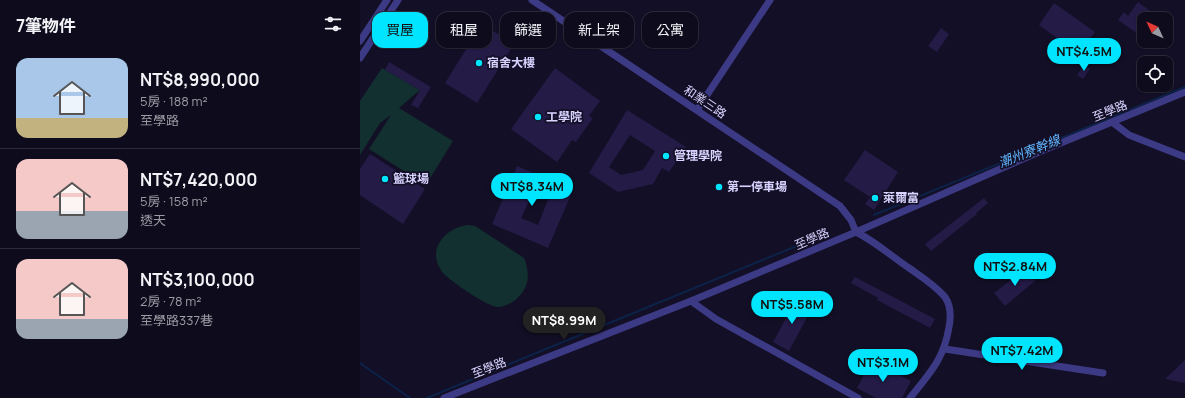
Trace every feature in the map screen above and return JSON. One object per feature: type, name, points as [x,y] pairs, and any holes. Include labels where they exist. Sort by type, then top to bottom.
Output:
[{"type":"street","points":[[360,41],[387,0]]},
{"type":"street","points":[[360,58],[398,0]]},
{"type":"street","name":"和業三路","points":[[532,0],[840,206],[851,220],[856,232]]},
{"type":"street","points":[[697,110],[770,0]]},
{"type":"street","name":"至學路","points":[[444,398],[691,301],[856,232],[1039,152],[1185,92]]},
{"type":"street","points":[[1112,122],[1129,135],[1185,157]]},
{"type":"street","points":[[856,232],[874,241],[935,286],[946,298],[950,309],[950,320],[945,348],[926,380],[910,398]]},
{"type":"street","points":[[691,301],[716,319],[858,398]]},
{"type":"street","points":[[945,348],[1103,373]]},
{"type":"green space","points":[[382,68],[420,90],[399,108],[453,141],[426,185],[369,149],[391,115],[380,123],[360,155],[360,101]]},
{"type":"green space","points":[[467,225],[475,226],[524,258],[528,271],[525,289],[520,296],[509,304],[499,307],[479,299],[448,278],[439,266],[436,258],[439,243],[444,236],[451,231],[458,227]]},
{"type":"building","points":[[1138,2],[1152,12],[1137,12],[1137,33],[1118,20],[1124,12],[1128,16]]},
{"type":"building","points":[[1054,3],[1095,32],[1079,54],[1039,25]]},
{"type":"building","points":[[941,28],[949,34],[937,52],[928,46]]},
{"type":"building","name":"宿舍大樓","points":[[492,30],[500,35],[500,48],[511,48],[477,103],[445,83],[467,48],[492,48]]},
{"type":"building","points":[[389,62],[431,87],[418,108],[411,105],[420,90],[385,70]]},
{"type":"building","points":[[1084,65],[1090,69],[1083,79],[1077,75]]},
{"type":"building","points":[[555,68],[600,101],[589,116],[593,118],[576,142],[572,140],[557,162],[511,129]]},
{"type":"building","name":"管理學院","points":[[627,110],[686,147],[669,172],[662,168],[653,184],[618,192],[589,173]],"holes":[[[630,135],[655,151],[643,170],[621,175],[609,167]]]},
{"type":"building","points":[[865,150],[898,172],[874,210],[865,204],[870,197],[844,180]]},
{"type":"building","name":"籃球場","points":[[370,154],[425,189],[403,224],[360,195],[360,169]]},
{"type":"building","points":[[517,166],[573,190],[548,248],[492,224]],"holes":[[[534,191],[549,197],[538,225],[521,218]]]},
{"type":"building","points":[[984,198],[988,203],[976,213],[977,214],[931,251],[925,244]]},
{"type":"building","points":[[1025,269],[1035,281],[1005,306],[994,293]]},
{"type":"building","points":[[855,277],[935,319],[930,328],[877,300],[878,298],[851,283]]},
{"type":"building","points":[[796,300],[812,308],[789,351],[773,342]]},
{"type":"building","points":[[872,360],[911,381],[902,398],[876,398],[857,388]]},
{"type":"building","points":[[1185,360],[1185,383],[1165,379]]},
{"type":"waterway","name":"潮州寮幹線","points":[[874,215],[1185,87]]},
{"type":"waterway","points":[[427,398],[821,236]]},
{"type":"waterway","points":[[360,363],[410,398]]},
{"type":"place","name":"宿舍大樓","points":[[479,63]]},
{"type":"place","name":"工學院","points":[[538,117]]},
{"type":"place","name":"管理學院","points":[[666,156]]},
{"type":"place","name":"籃球場","points":[[385,179]]},
{"type":"place","name":"第一停車場","points":[[719,187]]},
{"type":"place","name":"萊爾富","points":[[875,198]]}]
